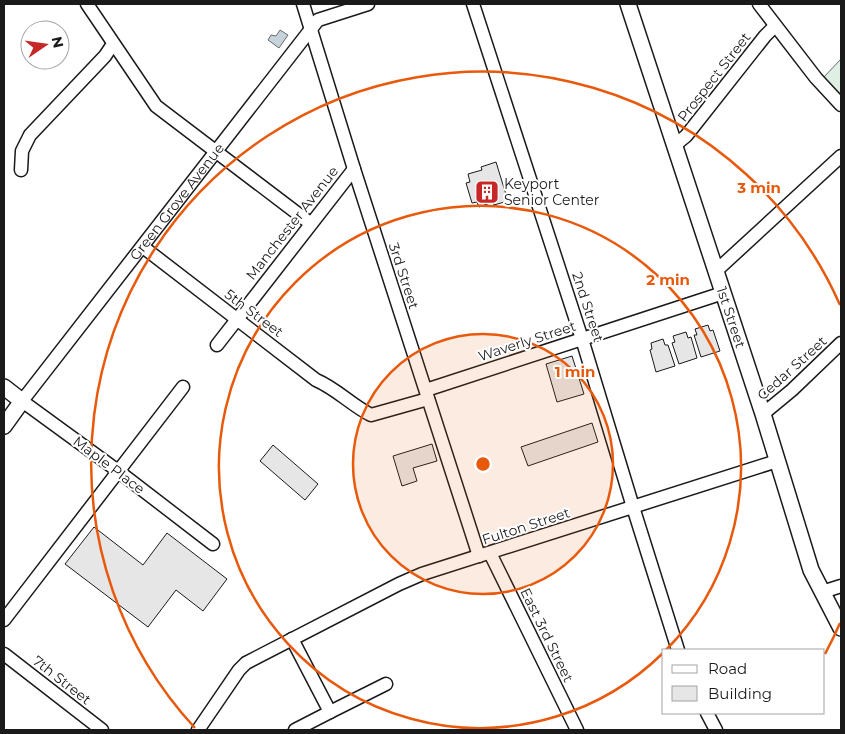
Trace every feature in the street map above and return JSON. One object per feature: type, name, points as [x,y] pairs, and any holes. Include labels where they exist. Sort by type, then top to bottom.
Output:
[{"type":"main road","name":"1st Street","points":[[628,4],[763,414],[811,570],[841,628]]},
{"type":"main road","name":"Maple Place","points":[[4,387],[22,402]]},
{"type":"main road","name":"Green Grove Avenue","points":[[4,426],[22,402]]},
{"type":"street","points":[[87,4],[156,106],[310,224]]},
{"type":"street","name":"3rd Street","points":[[303,4],[427,395],[484,555]]},
{"type":"street","name":"Green Grove Avenue","points":[[22,402],[318,20],[368,4]]},
{"type":"street","name":"2nd Street","points":[[472,4],[582,339],[678,649]]},
{"type":"street","points":[[760,4],[816,78],[841,106]]},
{"type":"street","name":"Prospect Street","points":[[675,145],[686,136],[775,26]]},
{"type":"street","points":[[21,170],[22,151],[30,135],[105,56],[113,44]]},
{"type":"street","points":[[716,271],[841,156]]},
{"type":"street","name":"Manchester Avenue","points":[[217,344],[354,169]]},
{"type":"street","name":"5th Street","points":[[143,247],[316,380],[335,389],[349,401]]},
{"type":"street","name":"Waverly Street","points":[[349,401],[370,415],[582,339],[723,293]]},
{"type":"street","name":"Cedar Street","points":[[763,414],[792,390],[841,343]]},
{"type":"street","points":[[4,620],[183,387]]},
{"type":"street","name":"Maple Place","points":[[22,402],[118,471],[213,544]]},
{"type":"street","name":"Fulton Street","points":[[198,730],[239,670],[246,663],[399,584],[422,574],[777,461]]},
{"type":"street","name":"East 3rd Street","points":[[484,555],[577,730]]},
{"type":"street","points":[[822,592],[841,586]]},
{"type":"street","points":[[292,639],[330,712]]},
{"type":"street","name":"7th Street","points":[[4,654],[102,730]]},
{"type":"street","points":[[295,730],[386,684]]},
{"type":"street","points":[[708,714],[716,730]]},
{"type":"green space","points":[[841,59],[841,97],[823,78]]},
{"type":"shaded area","points":[[280,30],[288,35],[279,48],[268,40],[271,35],[276,36]]},
{"type":"building","name":"Keyport Senior Center","points":[[496,162],[508,201],[494,205],[493,202],[479,207],[477,202],[472,203],[466,183],[470,182],[468,174],[482,170],[481,167]]},
{"type":"building","points":[[708,325],[710,331],[713,330],[720,351],[701,357],[694,335],[697,335],[695,329]]},
{"type":"building","points":[[686,332],[688,338],[691,337],[697,358],[679,364],[672,343],[675,342],[673,336]]},
{"type":"building","points":[[663,339],[665,345],[668,345],[675,366],[656,372],[650,350],[652,349],[651,343]]},
{"type":"building","points":[[572,356],[584,394],[557,402],[546,364]]},
{"type":"building","points":[[592,423],[598,442],[528,466],[521,447]]},
{"type":"building","points":[[432,444],[437,461],[413,468],[417,481],[402,486],[393,456]]},
{"type":"building","points":[[273,445],[318,484],[305,500],[260,461]]},
{"type":"building","points":[[94,527],[143,565],[167,533],[227,579],[203,611],[176,590],[148,627],[65,564]]},
{"type":"place","name":"Keyport Senior Center","points":[[487,192]]}]
